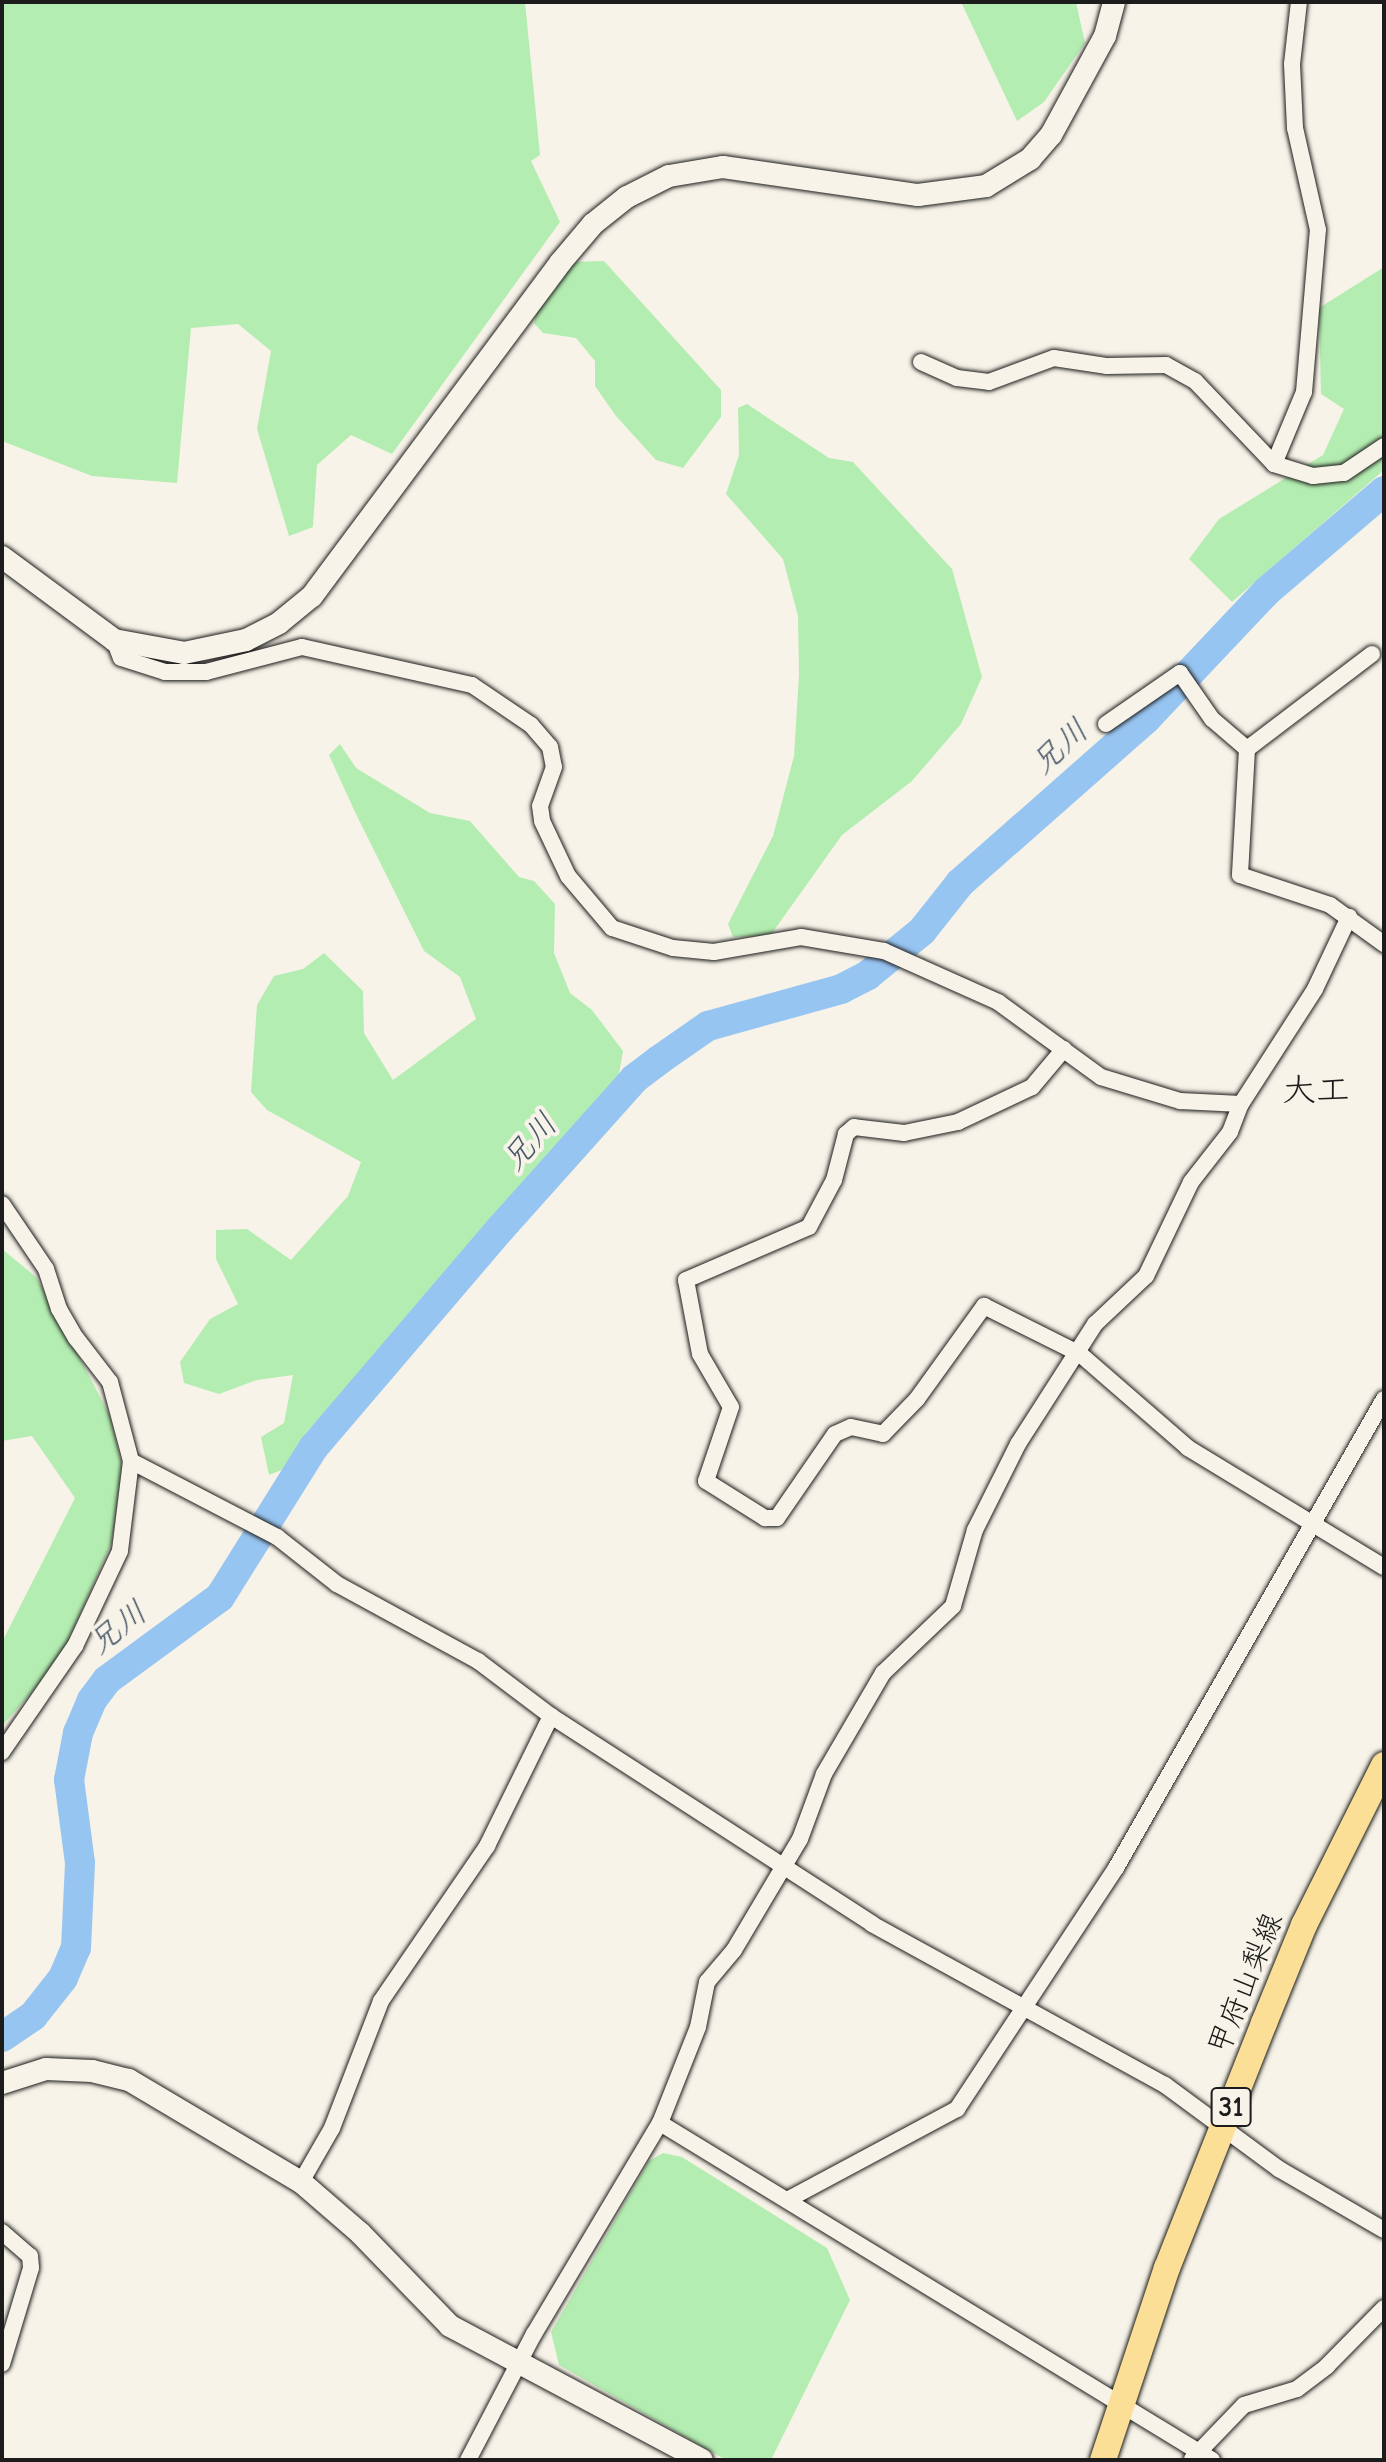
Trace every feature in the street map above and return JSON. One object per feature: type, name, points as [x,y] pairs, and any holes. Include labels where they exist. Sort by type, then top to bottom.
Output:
[{"type":"main road","name":"甲府山梨線","points":[[1103,2460],[1221,2129],[1304,1925],[1384,1765]]},
{"type":"street","points":[[2,557],[114,640],[184,653],[218,650],[257,635],[297,609],[560,263],[593,224],[627,197],[693,169],[748,169],[918,195],[986,186],[1030,159],[1051,135],[1105,36],[1114,2]]},
{"type":"street","points":[[1274,464],[1304,392],[1318,230],[1295,128],[1292,64],[1299,2]]},
{"type":"street","points":[[921,362],[957,378],[989,382],[1054,358],[1107,366],[1166,365],[1195,381],[1274,464],[1329,476],[1355,467],[1384,446]]},
{"type":"street","points":[[114,640],[121,658],[165,672],[206,672],[302,647],[472,685],[531,725],[550,747],[554,767],[540,806],[542,821],[568,876],[612,928],[673,948],[714,952],[801,937],[884,951],[915,968],[998,1002],[1101,1077],[1180,1101],[1241,1104]]},
{"type":"street","points":[[1372,654],[1247,749],[1240,875],[1322,902],[1349,917],[1384,944]]},
{"type":"street","points":[[1106,724],[1180,673],[1204,703],[1212,719],[1247,749]]},
{"type":"street","points":[[468,2460],[522,2365],[565,2280],[660,2123],[698,2027],[707,1982],[734,1950],[783,1866],[824,1774],[883,1673],[953,1606],[975,1530],[1018,1444],[1080,1354],[1102,1316],[1146,1276],[1191,1182],[1230,1132],[1241,1104],[1315,989],[1349,917]]},
{"type":"street","points":[[1064,1049],[1032,1087],[958,1122],[904,1133],[854,1127],[846,1134],[834,1180],[809,1227],[686,1280],[700,1354],[731,1407],[706,1481],[765,1518],[777,1518],[835,1434],[851,1427],[877,1436],[891,1425],[984,1306],[1080,1354],[1188,1448],[1384,1567]]},
{"type":"street","points":[[2,1204],[46,1269],[59,1309],[76,1338],[110,1382],[131,1461],[120,1551],[75,1646],[2,1752]]},
{"type":"street","points":[[789,2199],[957,2109],[1116,1868],[1384,1399]]},
{"type":"street","points":[[131,1461],[277,1537],[337,1584],[478,1661],[551,1716],[872,1924],[1165,2085],[1221,2129],[1384,2230]]},
{"type":"street","points":[[301,2182],[329,2136],[381,2001],[487,1846],[551,1716]]},
{"type":"street","points":[[2,2083],[46,2069],[112,2074],[301,2182],[360,2233],[450,2326],[702,2460]]},
{"type":"street","points":[[660,2123],[1122,2403],[1201,2457],[1244,2405],[1297,2389],[1317,2374],[1384,2308]]},
{"type":"street","points":[[2,2232],[30,2256],[31,2268],[2,2364]]},
{"type":"green space","points":[[2,2],[525,2],[540,155],[531,161],[560,222],[392,454],[351,435],[317,465],[313,527],[289,536],[257,429],[271,351],[238,324],[191,328],[177,483],[92,476],[2,441]]},
{"type":"green space","points":[[961,2],[1076,2],[1085,43],[1044,102],[1017,121]]},
{"type":"green space","points":[[604,261],[721,390],[721,417],[683,468],[656,460],[616,416],[595,386],[595,361],[576,338],[543,333],[534,323],[541,295],[572,262]]},
{"type":"green space","points":[[1384,267],[1384,470],[1232,602],[1189,559],[1219,519],[1323,455],[1344,409],[1321,394],[1319,308]]},
{"type":"green space","points":[[747,404],[829,458],[853,462],[952,569],[982,677],[961,724],[912,781],[842,835],[770,936],[733,937],[728,924],[773,836],[794,756],[799,675],[798,616],[783,559],[726,494],[739,455],[738,408]]},
{"type":"green space","points":[[340,744],[356,768],[430,813],[470,821],[519,877],[534,881],[555,904],[554,953],[570,993],[592,1010],[623,1051],[617,1086],[551,1165],[493,1215],[348,1391],[307,1431],[282,1470],[269,1475],[261,1437],[284,1423],[293,1375],[257,1380],[219,1394],[184,1383],[180,1362],[210,1319],[238,1304],[216,1259],[216,1230],[247,1229],[291,1260],[348,1196],[361,1162],[267,1110],[251,1092],[257,1005],[274,976],[303,969],[324,953],[363,991],[364,1033],[393,1080],[476,1019],[460,977],[424,951],[355,812],[329,755]]},
{"type":"green space","points":[[2,1249],[36,1277],[110,1416],[122,1466],[112,1542],[67,1643],[40,1683],[2,1726],[2,1642],[75,1498],[32,1436],[2,1441]]},
{"type":"green space","points":[[663,2153],[682,2157],[827,2248],[850,2300],[771,2460],[726,2460],[559,2365],[551,2332],[649,2161]]},
{"type":"waterway","name":"兄川","points":[[2,2037],[33,2016],[63,1978],[76,1948],[80,1863],[69,1780],[78,1733],[92,1700],[107,1680],[220,1597],[313,1448],[501,1228],[634,1079],[708,1026],[841,989],[868,975],[922,931],[960,883],[1146,719],[1267,591],[1384,491]]},
{"type":"district","name":"大工","points":[[1316,1091]]}]
